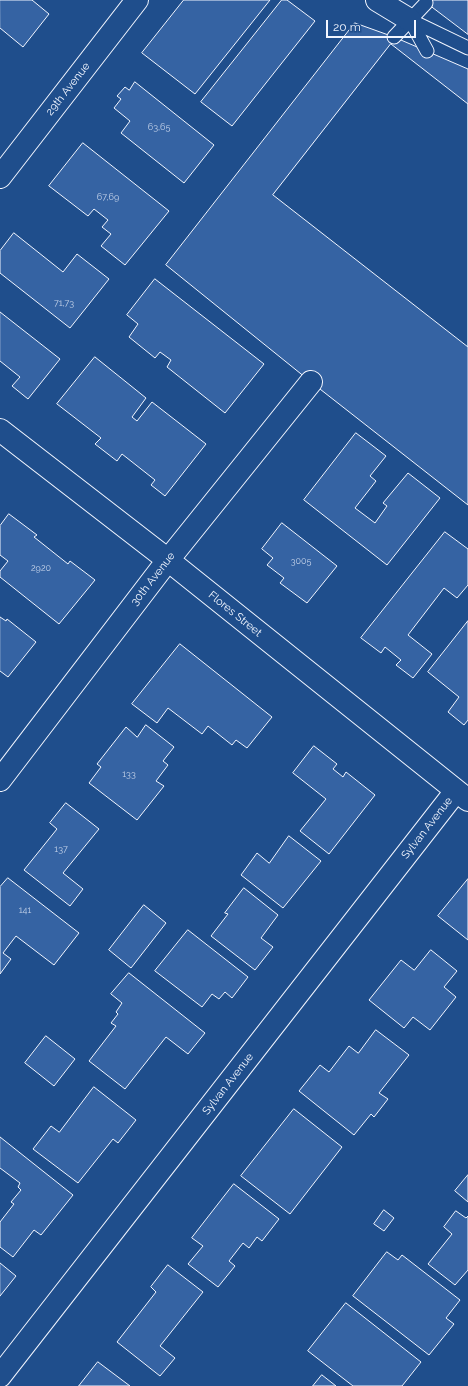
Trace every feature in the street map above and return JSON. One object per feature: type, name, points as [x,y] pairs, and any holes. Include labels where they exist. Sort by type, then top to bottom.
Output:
[{"type":"street","name":"29th Avenue","points":[[0,177],[137,0]]},
{"type":"street","points":[[378,0],[410,20]]},
{"type":"street","name":"30th Avenue","points":[[0,780],[168,560],[311,382]]},
{"type":"street","name":"Flores Street","points":[[0,430],[168,560],[462,796]]},
{"type":"street","name":"Sylvan Avenue","points":[[0,1376],[462,796]]},
{"type":"lane","points":[[394,37],[426,3]]},
{"type":"lane","points":[[410,20],[468,48]]},
{"type":"lane","points":[[410,20],[428,51]]},
{"type":"building","points":[[0,0],[32,0],[49,14],[23,47],[0,28]]},
{"type":"building","points":[[184,0],[270,0],[195,94],[142,53]]},
{"type":"building","points":[[282,0],[287,0],[315,21],[232,126],[201,102]]},
{"type":"building","points":[[423,0],[468,0],[468,34]]},
{"type":"building","points":[[355,23],[394,37],[468,69],[468,505],[311,382],[166,265]]},
{"type":"building","points":[[391,44],[468,104],[468,347],[273,195]]},
{"type":"building","points":[[135,82],[214,145],[184,183],[121,133],[130,121],[114,108],[121,99],[117,96],[125,87],[129,90]]},
{"type":"building","points":[[83,143],[169,211],[125,265],[101,246],[111,234],[102,227],[108,220],[94,209],[88,216],[49,186]]},
{"type":"building","points":[[14,233],[63,272],[77,254],[109,279],[70,328],[0,273],[0,251]]},
{"type":"building","points":[[155,279],[264,364],[225,413],[167,367],[171,360],[160,352],[155,358],[129,337],[138,324],[127,315]]},
{"type":"building","points":[[0,312],[60,359],[28,399],[12,386],[20,377],[0,361]]},
{"type":"building","points":[[95,357],[146,398],[132,417],[137,421],[152,402],[206,444],[165,496],[151,485],[155,480],[122,454],[117,461],[95,444],[101,438],[57,404]]},
{"type":"building","points":[[356,433],[386,456],[370,476],[376,481],[355,508],[375,523],[387,506],[383,503],[408,473],[440,498],[387,565],[304,500]]},
{"type":"building","points":[[9,514],[37,535],[34,537],[68,564],[70,561],[95,580],[59,624],[0,577],[0,571],[8,561],[0,555],[0,526]]},
{"type":"building","points":[[282,523],[337,566],[307,603],[280,583],[284,578],[267,565],[273,558],[262,549]]},
{"type":"building","points":[[445,532],[468,549],[468,585],[457,598],[444,588],[408,635],[432,654],[413,678],[396,665],[401,660],[385,647],[381,653],[361,638]]},
{"type":"building","points":[[0,617],[6,621],[7,619],[36,642],[8,677],[0,671]]},
{"type":"building","points":[[468,621],[468,720],[464,725],[448,712],[459,697],[428,672]]},
{"type":"building","points":[[180,644],[272,717],[247,748],[236,740],[232,745],[208,726],[202,734],[168,708],[157,723],[132,704]]},
{"type":"building","points":[[146,725],[174,747],[163,761],[168,765],[156,781],[164,786],[137,820],[89,783],[101,767],[97,764],[126,727],[137,737]]},
{"type":"building","points":[[314,746],[337,764],[333,769],[343,777],[346,772],[375,795],[329,854],[300,831],[326,799],[293,773]]},
{"type":"building","points":[[66,803],[99,829],[63,873],[83,889],[70,906],[24,870],[57,829],[50,823]]},
{"type":"building","points":[[289,836],[321,861],[283,908],[241,875],[257,853],[269,863]]},
{"type":"building","points":[[8,878],[79,933],[54,965],[16,936],[3,953],[11,959],[0,974],[0,887]]},
{"type":"building","points":[[468,879],[468,940],[438,916]]},
{"type":"building","points":[[244,888],[278,915],[261,938],[273,947],[255,970],[211,936],[228,914],[225,913]]},
{"type":"building","points":[[144,905],[166,923],[131,968],[109,950]]},
{"type":"building","points":[[188,930],[248,977],[232,998],[225,992],[219,999],[212,994],[202,1007],[155,971]]},
{"type":"building","points":[[431,950],[457,971],[444,987],[456,997],[430,1030],[413,1017],[404,1028],[369,1000],[401,960],[414,970]]},
{"type":"building","points":[[129,973],[205,1033],[188,1054],[166,1037],[125,1089],[89,1061],[116,1026],[111,1023],[118,1014],[116,1012],[122,1003],[111,994]]},
{"type":"building","points":[[376,1030],[409,1055],[379,1093],[388,1099],[374,1117],[371,1114],[354,1135],[299,1091],[320,1065],[329,1072],[349,1046],[358,1053]]},
{"type":"building","points":[[46,1036],[75,1059],[54,1086],[25,1063]]},
{"type":"building","points":[[94,1087],[136,1120],[118,1143],[113,1139],[78,1183],[33,1149],[51,1126],[59,1132]]},
{"type":"building","points":[[294,1109],[342,1147],[290,1214],[241,1176]]},
{"type":"building","points":[[0,1137],[73,1195],[41,1235],[34,1230],[13,1257],[0,1247],[0,1222],[14,1204],[11,1202],[21,1190],[18,1187],[20,1183],[0,1168]]},
{"type":"building","points":[[468,1175],[468,1202],[455,1191]]},
{"type":"building","points":[[234,1184],[279,1219],[262,1241],[257,1237],[249,1248],[243,1243],[229,1261],[235,1266],[218,1287],[188,1264],[203,1246],[192,1238]]},
{"type":"building","points":[[384,1210],[394,1218],[384,1231],[374,1224]]},
{"type":"building","points":[[456,1211],[466,1218],[468,1216],[468,1270],[455,1285],[428,1264],[452,1234],[444,1227]]},
{"type":"building","points":[[387,1252],[398,1260],[402,1255],[460,1300],[446,1318],[454,1324],[429,1355],[353,1296]]},
{"type":"building","points":[[0,1263],[16,1276],[0,1296]]},
{"type":"building","points":[[168,1265],[203,1292],[160,1346],[175,1358],[160,1376],[117,1342],[156,1292],[151,1287]]},
{"type":"building","points":[[346,1303],[421,1362],[402,1386],[353,1386],[308,1351]]},
{"type":"building","points":[[98,1362],[130,1386],[79,1386]]},
{"type":"building","points":[[322,1375],[336,1386],[313,1386]]}]
